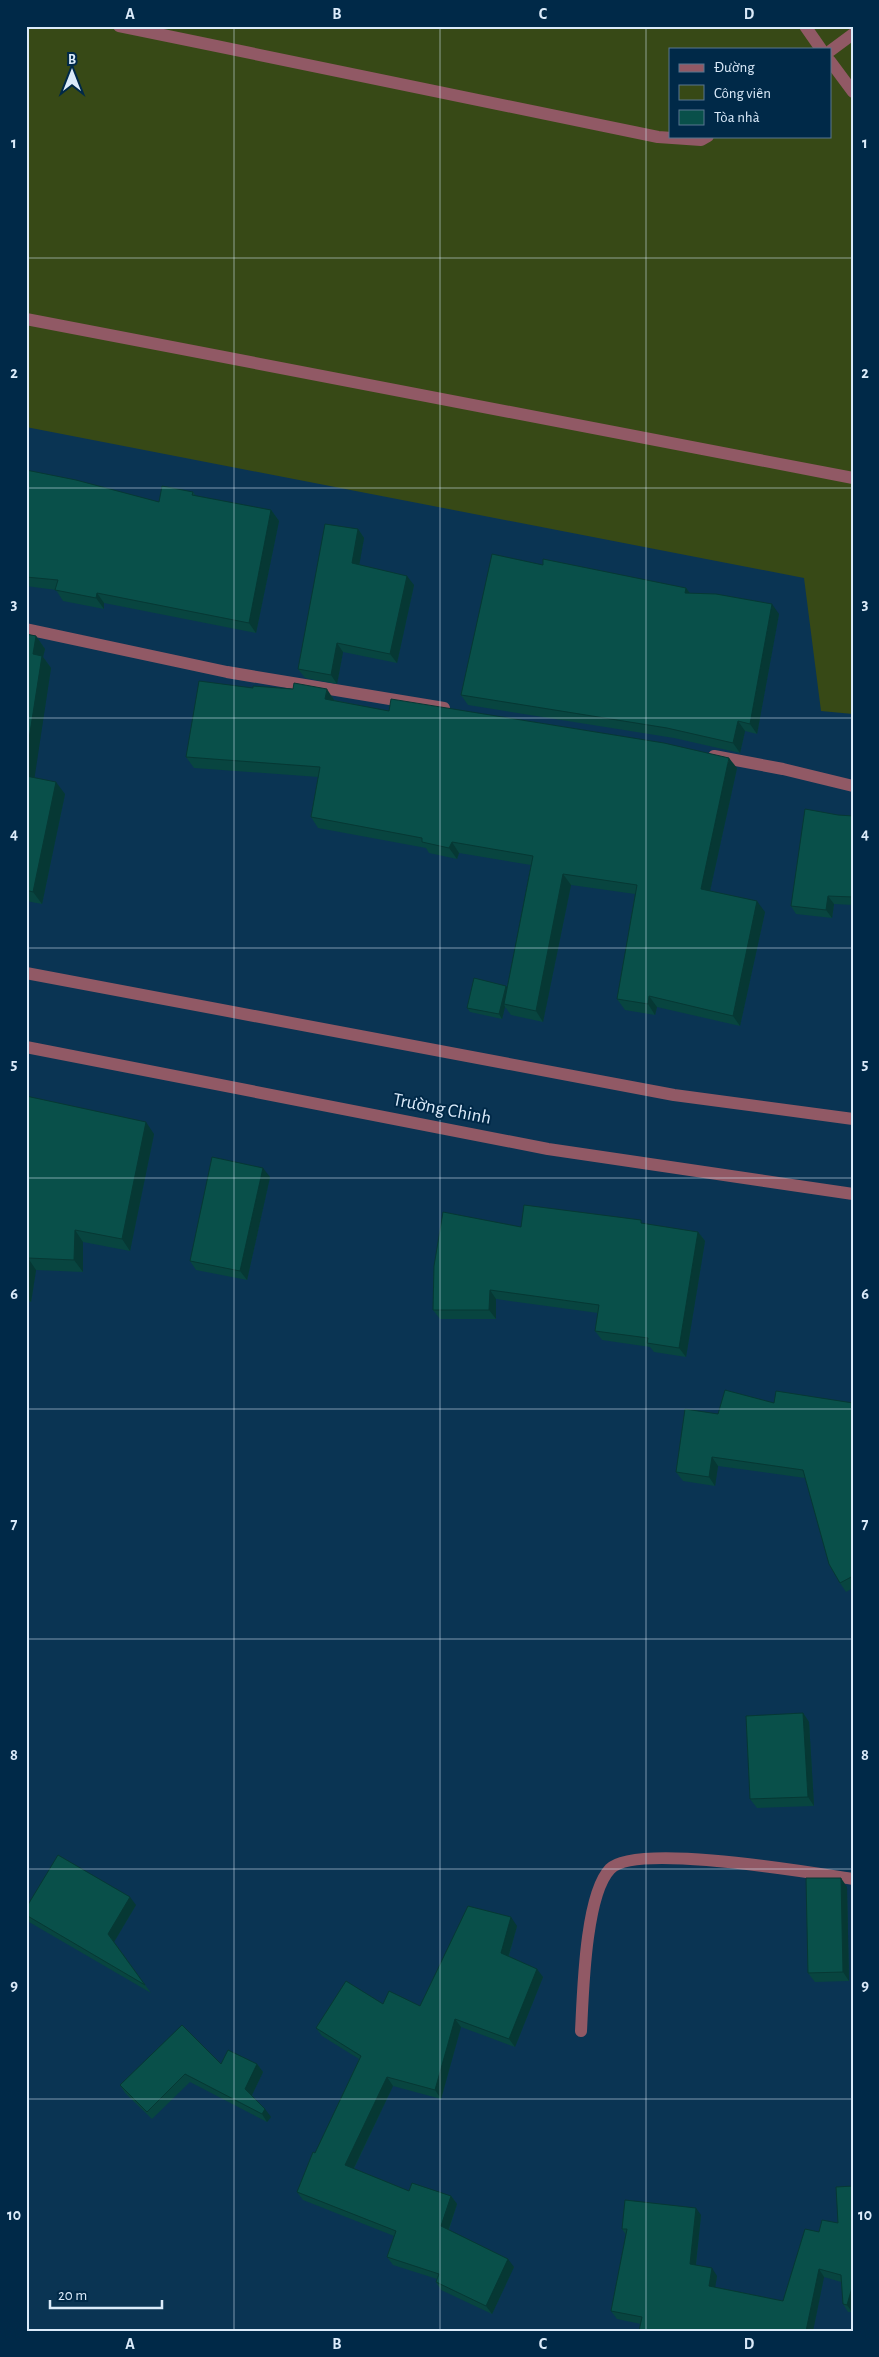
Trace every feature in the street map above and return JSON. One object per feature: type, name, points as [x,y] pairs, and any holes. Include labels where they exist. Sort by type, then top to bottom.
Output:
[{"type":"street","points":[[119,26],[669,138]]},
{"type":"street","points":[[805,26],[820,48]]},
{"type":"street","points":[[832,50],[853,34]]},
{"type":"street","points":[[832,64],[853,92]]},
{"type":"street","points":[[672,138],[701,140],[704,138]]},
{"type":"street","points":[[26,319],[853,478]]},
{"type":"street","points":[[26,629],[227,672],[460,711]]},
{"type":"street","points":[[699,752],[783,769],[853,786]]},
{"type":"street","points":[[26,974],[674,1095],[853,1119]]},
{"type":"street","name":"Trường Chinh","points":[[26,1047],[548,1149],[853,1194]]},
{"type":"street","points":[[581,2031],[584,1979],[594,1904],[600,1884],[611,1867],[636,1860],[720,1860],[853,1879]]},
{"type":"green space","points":[[26,26],[853,26],[853,714],[821,711],[804,578],[26,427]]},
{"type":"building","points":[[26,470],[76,480],[159,502],[162,486],[193,492],[192,495],[271,510],[249,623],[97,593],[96,598],[55,590],[58,580],[26,577]]},
{"type":"building","points":[[325,524],[358,529],[352,563],[407,576],[390,654],[337,643],[331,675],[298,669]]},
{"type":"building","points":[[492,554],[543,565],[543,559],[686,588],[685,593],[716,594],[772,604],[750,724],[738,721],[733,743],[667,728],[461,695]]},
{"type":"building","points":[[26,634],[36,636],[33,654],[42,656],[26,758]]},
{"type":"building","points":[[199,681],[253,688],[253,686],[293,689],[294,683],[327,689],[325,699],[389,711],[391,699],[664,743],[729,758],[701,889],[757,901],[733,1016],[649,996],[648,1004],[617,999],[637,885],[563,874],[536,1011],[504,1004],[533,856],[452,842],[449,848],[422,842],[422,838],[311,817],[320,767],[186,757]]},
{"type":"building","points":[[26,776],[56,782],[33,892],[26,890]]},
{"type":"building","points":[[805,809],[853,816],[853,897],[828,896],[826,910],[791,906]]},
{"type":"building","points":[[474,978],[506,986],[499,1014],[467,1008]]},
{"type":"building","points":[[26,1096],[146,1122],[122,1239],[75,1230],[74,1260],[28,1258],[26,1268]]},
{"type":"building","points":[[212,1157],[263,1168],[240,1271],[190,1261]]},
{"type":"building","points":[[524,1205],[641,1220],[641,1223],[698,1232],[679,1348],[647,1343],[648,1338],[595,1331],[599,1305],[490,1290],[489,1310],[433,1310],[434,1266],[443,1212],[521,1227]]},
{"type":"building","points":[[725,1390],[774,1403],[776,1391],[853,1403],[853,1576],[840,1583],[829,1564],[803,1470],[712,1457],[709,1477],[676,1472],[685,1409],[718,1414]]},
{"type":"building","points":[[803,1713],[808,1797],[750,1799],[746,1716]]},
{"type":"building","points":[[58,1855],[130,1897],[108,1934],[145,1985],[26,1915],[26,1908]]},
{"type":"building","points":[[806,1878],[841,1878],[843,1972],[808,1973]]},
{"type":"building","points":[[468,1906],[511,1917],[501,1953],[537,1969],[509,2039],[455,2019],[435,2090],[387,2077],[345,2165],[409,2191],[412,2183],[451,2196],[441,2226],[508,2259],[486,2306],[436,2282],[439,2274],[387,2257],[396,2231],[297,2192],[313,2152],[315,2153],[361,2056],[316,2028],[346,1981],[383,2004],[389,1991],[420,2006]]},
{"type":"building","points":[[182,2025],[221,2064],[228,2050],[257,2064],[245,2089],[265,2109],[262,2114],[185,2074],[147,2112],[120,2085]]},
{"type":"building","points":[[853,2186],[853,2284],[847,2305],[843,2304],[841,2275],[819,2269],[806,2331],[639,2331],[642,2317],[611,2311],[627,2229],[622,2229],[625,2200],[696,2208],[690,2264],[712,2268],[709,2286],[783,2301],[805,2229],[819,2232],[822,2220],[838,2223],[836,2187]]}]
